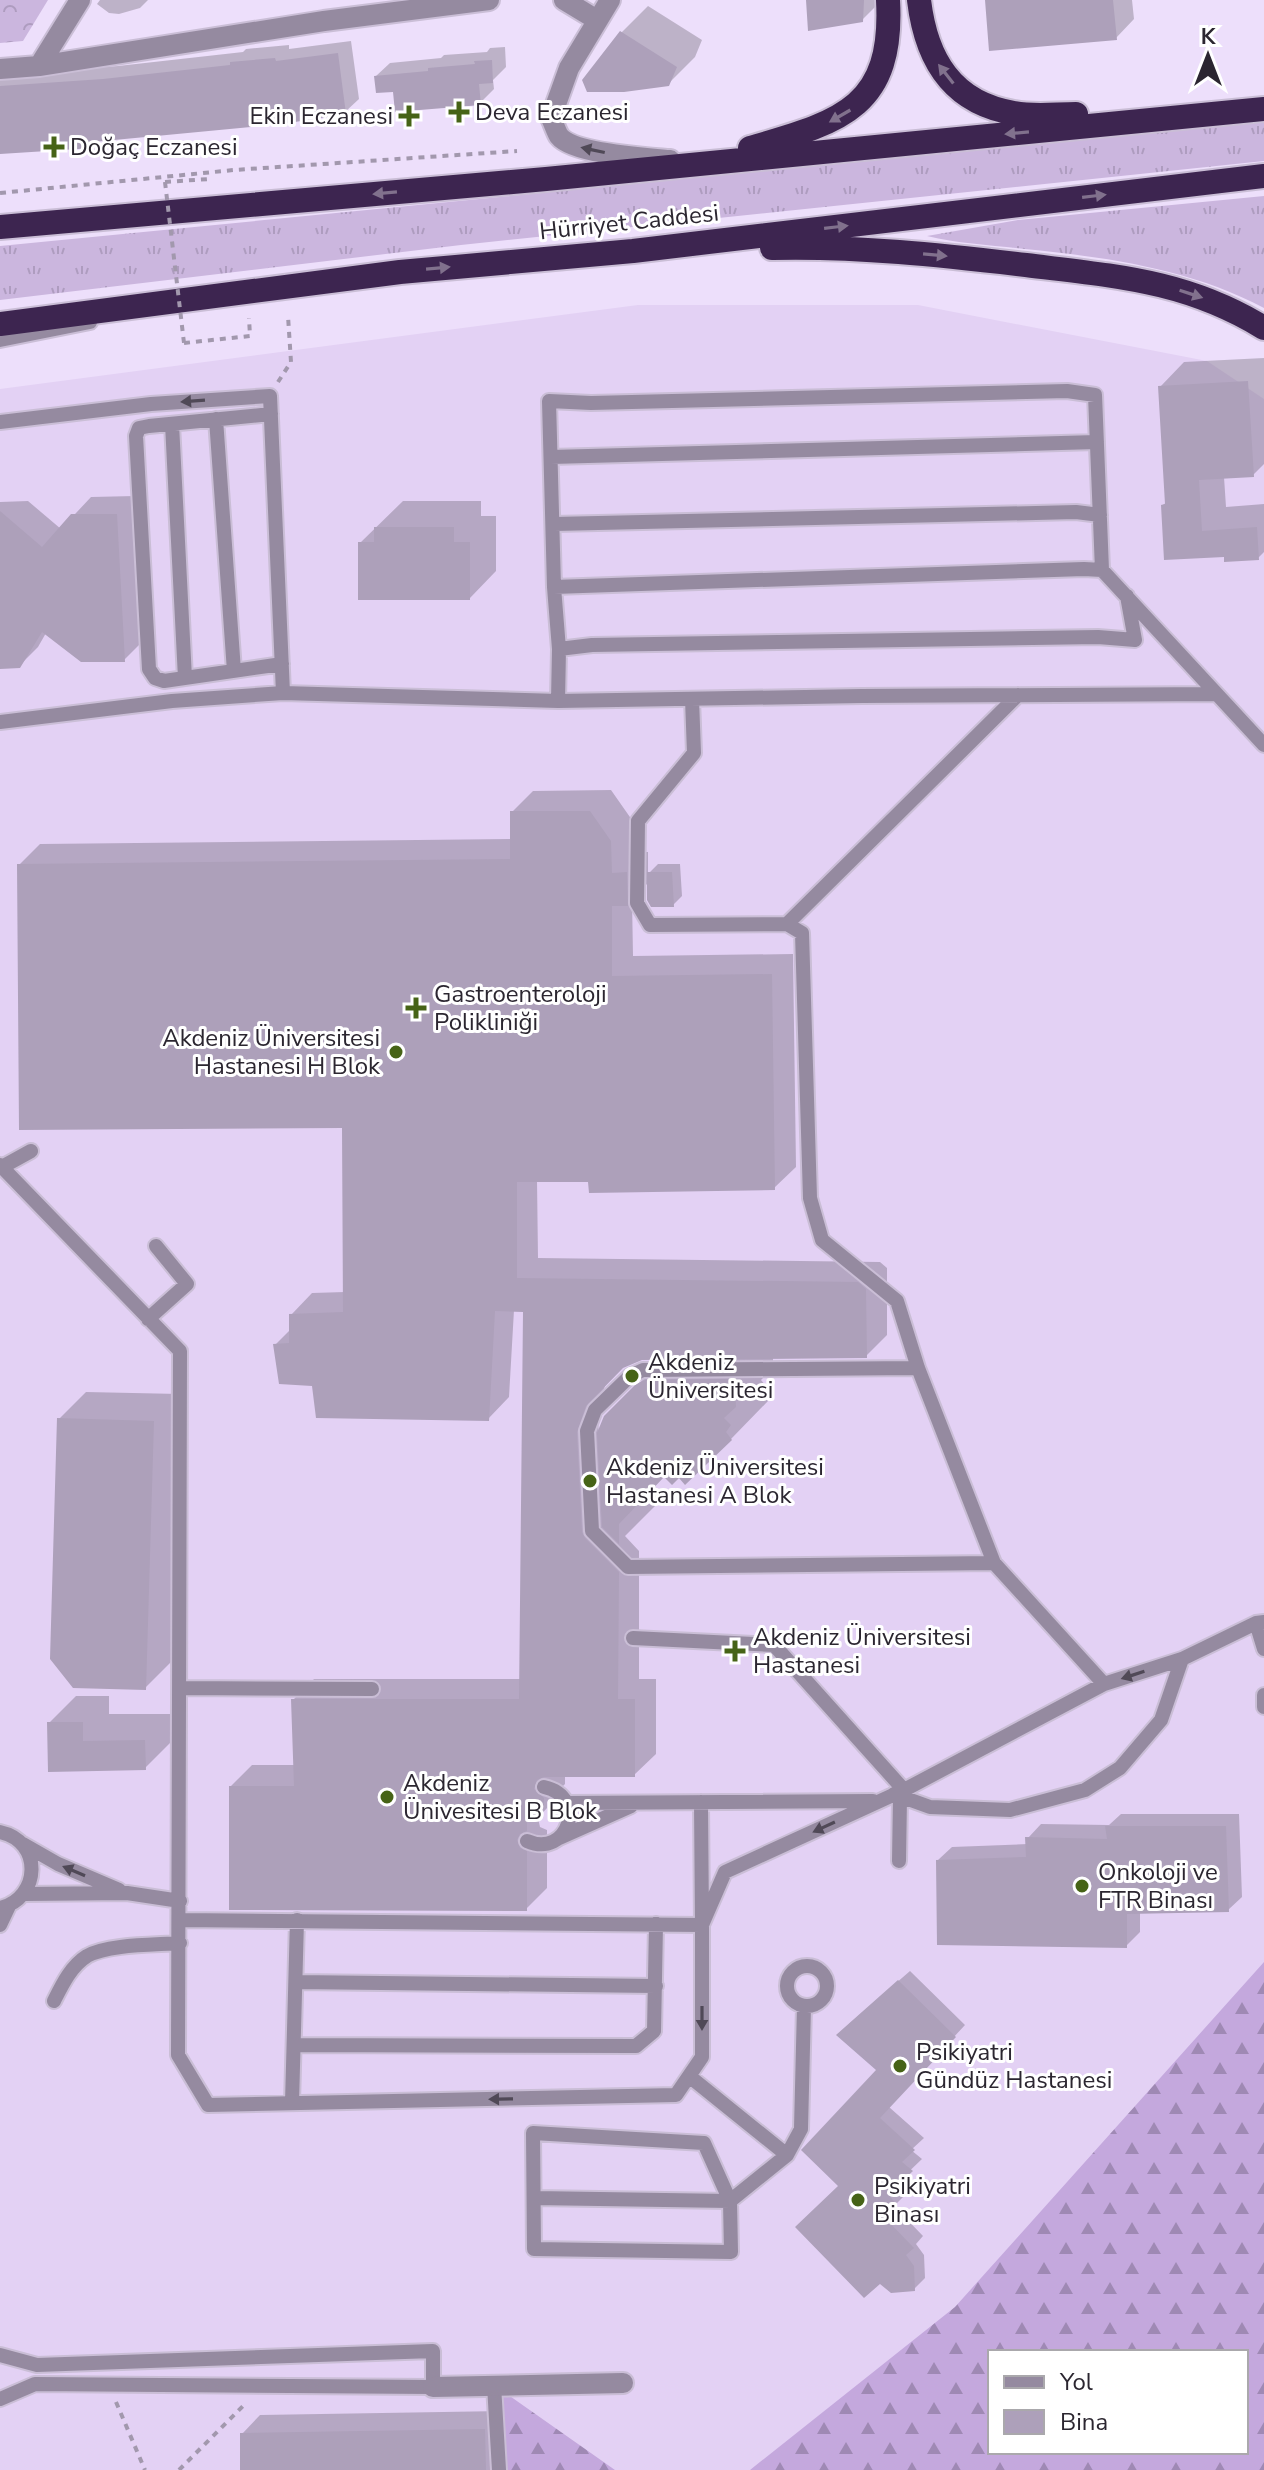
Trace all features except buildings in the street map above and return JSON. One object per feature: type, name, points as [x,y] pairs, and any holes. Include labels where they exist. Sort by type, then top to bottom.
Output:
[{"type":"highway","points":[[698,163],[814,129],[862,101],[881,69],[890,28],[888,0]]},
{"type":"highway","points":[[919,0],[928,42],[939,66],[961,93],[982,106],[1016,114],[1234,113]]},
{"type":"highway","points":[[0,227],[1264,109]]},
{"type":"highway","name":"Hürriyet Caddesi","points":[[0,324],[400,272],[633,251],[1264,176]]},
{"type":"highway","points":[[0,237],[345,197]]},
{"type":"highway","points":[[633,251],[836,247],[984,260],[1146,280],[1233,309],[1264,328]]},
{"type":"highway","points":[[0,311],[400,272]]},
{"type":"street","points":[[39,66],[80,0]]},
{"type":"street","points":[[564,0],[597,20]]},
{"type":"street","points":[[610,0],[569,68],[558,97],[551,118],[559,136],[586,149],[698,163]]},
{"type":"street","points":[[0,69],[39,66],[324,21],[480,1]]},
{"type":"street","points":[[433,2387],[623,2383]]},
{"type":"lane","points":[[0,340],[74,327],[162,303]]},
{"type":"lane","points":[[558,701],[559,649],[554,587],[549,401],[591,403],[1067,391],[1095,395],[1102,570],[1264,745]]},
{"type":"lane","points":[[0,422],[151,404],[270,396],[283,693]]},
{"type":"lane","points":[[271,414],[139,428],[136,436],[149,669],[155,678],[164,681],[282,664]]},
{"type":"lane","points":[[216,419],[234,671]]},
{"type":"lane","points":[[172,424],[185,678]]},
{"type":"lane","points":[[551,457],[1097,442]]},
{"type":"lane","points":[[554,524],[1076,512],[1100,515]]},
{"type":"lane","points":[[554,587],[1102,570]]},
{"type":"lane","points":[[559,649],[624,644],[1098,637],[1135,640],[1127,596]]},
{"type":"lane","points":[[0,722],[172,701],[283,693],[558,701],[1216,694]]},
{"type":"lane","points":[[787,924],[1018,695]]},
{"type":"lane","points":[[692,699],[694,753],[638,821],[637,903],[650,925],[787,924],[802,933],[810,1198],[822,1240],[897,1301],[918,1368],[994,1563],[1104,1684]]},
{"type":"lane","points":[[31,1151],[1,1166],[180,1351],[178,2055],[208,2105],[676,2095],[702,2057],[701,1802]]},
{"type":"lane","points":[[148,1319],[187,1284],[156,1246]]},
{"type":"lane","points":[[918,1368],[643,1370],[630,1376],[595,1410],[587,1431],[592,1531],[628,1567],[994,1563]]},
{"type":"lane","points":[[702,1925],[725,1872],[895,1795],[1104,1684],[1182,1659],[1260,1622],[1264,1649]]},
{"type":"lane","points":[[633,1638],[774,1645],[895,1795],[899,1861]]},
{"type":"lane","points":[[567,1803],[895,1795],[930,1807],[1010,1810],[1085,1790],[1120,1768],[1161,1720],[1182,1659]]},
{"type":"lane","points":[[180,1688],[372,1689]]},
{"type":"lane","points":[[1264,1695],[1264,1707]]},
{"type":"lane","points":[[544,1787],[556,1791],[567,1803],[569,1824],[558,1839]]},
{"type":"lane","points":[[527,1841],[539,1845],[558,1839],[639,1803]]},
{"type":"lane","points":[[0,1832],[15,1837],[58,1864],[127,1893]]},
{"type":"lane","points":[[0,1925],[4,1907],[24,1894],[29,1885],[32,1864],[23,1844]]},
{"type":"lane","points":[[24,1894],[127,1893],[180,1901]]},
{"type":"lane","points":[[180,1920],[702,1925]]},
{"type":"lane","points":[[292,2103],[297,1920]]},
{"type":"lane","points":[[294,2045],[636,2046],[654,2031],[656,1924]]},
{"type":"lane","points":[[54,2001],[68,1974],[87,1956],[106,1950],[180,1943]]},
{"type":"lane","points":[[296,1982],[656,1986]]},
{"type":"lane","points":[[534,2198],[730,2201],[787,2155],[801,2129],[804,2006]]},
{"type":"lane","points":[[689,2076],[787,2155]]},
{"type":"lane","points":[[533,2133],[704,2143],[730,2201],[731,2252],[534,2249],[533,2133]]},
{"type":"lane","points":[[0,2355],[37,2365],[433,2351],[433,2387],[35,2384],[0,2399]]},
{"type":"lane","points":[[494,2385],[499,2470]]},
{"type":"path","points":[[0,193],[234,170],[517,151]]},
{"type":"path","points":[[209,179],[165,182],[184,343],[250,336],[249,318]]},
{"type":"path","points":[[270,396],[291,362],[288,316]]},
{"type":"path","points":[[108,2384],[145,2470]]},
{"type":"path","points":[[179,2470],[244,2405]]},
{"type":"shaded area","name":"Akdeniz Üniversitesi","points":[[638,305],[918,305],[1207,361],[1264,399],[1264,2470],[0,2470],[0,389]]},
{"type":"green space","points":[[0,0],[48,0],[23,41],[0,43]]},
{"type":"green space","points":[[1264,122],[1264,161],[461,245],[0,300],[0,246]]},
{"type":"green space","points":[[1264,196],[1264,308],[1207,283],[1148,267],[927,236],[1018,220]]},
{"type":"green space","points":[[1264,1962],[1264,2470],[750,2470],[955,2307]]},
{"type":"green space","points":[[494,2385],[615,2470],[500,2470]]},
{"type":"place","name":"Deva Eczanesi","points":[[459,112]]},
{"type":"place","name":"Ekin Eczanesi","points":[[409,116]]},
{"type":"place","name":"Doğaç Eczanesi","points":[[54,147]]},
{"type":"place","name":"Gastroenteroloji Polikliniği","points":[[416,1008]]},
{"type":"place","name":"Akdeniz Üniversitesi Hastanesi H Blok","points":[[396,1052]]},
{"type":"place","name":"Akdeniz Üniversitesi","points":[[632,1376]]},
{"type":"place","name":"Akdeniz Üniversitesi Hastanesi A Blok","points":[[590,1481]]},
{"type":"place","name":"Akdeniz Üniversitesi Hastanesi","points":[[735,1651]]},
{"type":"place","name":"Akdeniz Ünivesitesi B Blok","points":[[387,1797]]},
{"type":"place","name":"Onkoloji ve FTR Binası","points":[[1082,1886]]},
{"type":"place","name":"Psikiyatri Gündüz Hastanesi","points":[[900,2066]]},
{"type":"place","name":"Psikiyatri Binası","points":[[858,2200]]}]
